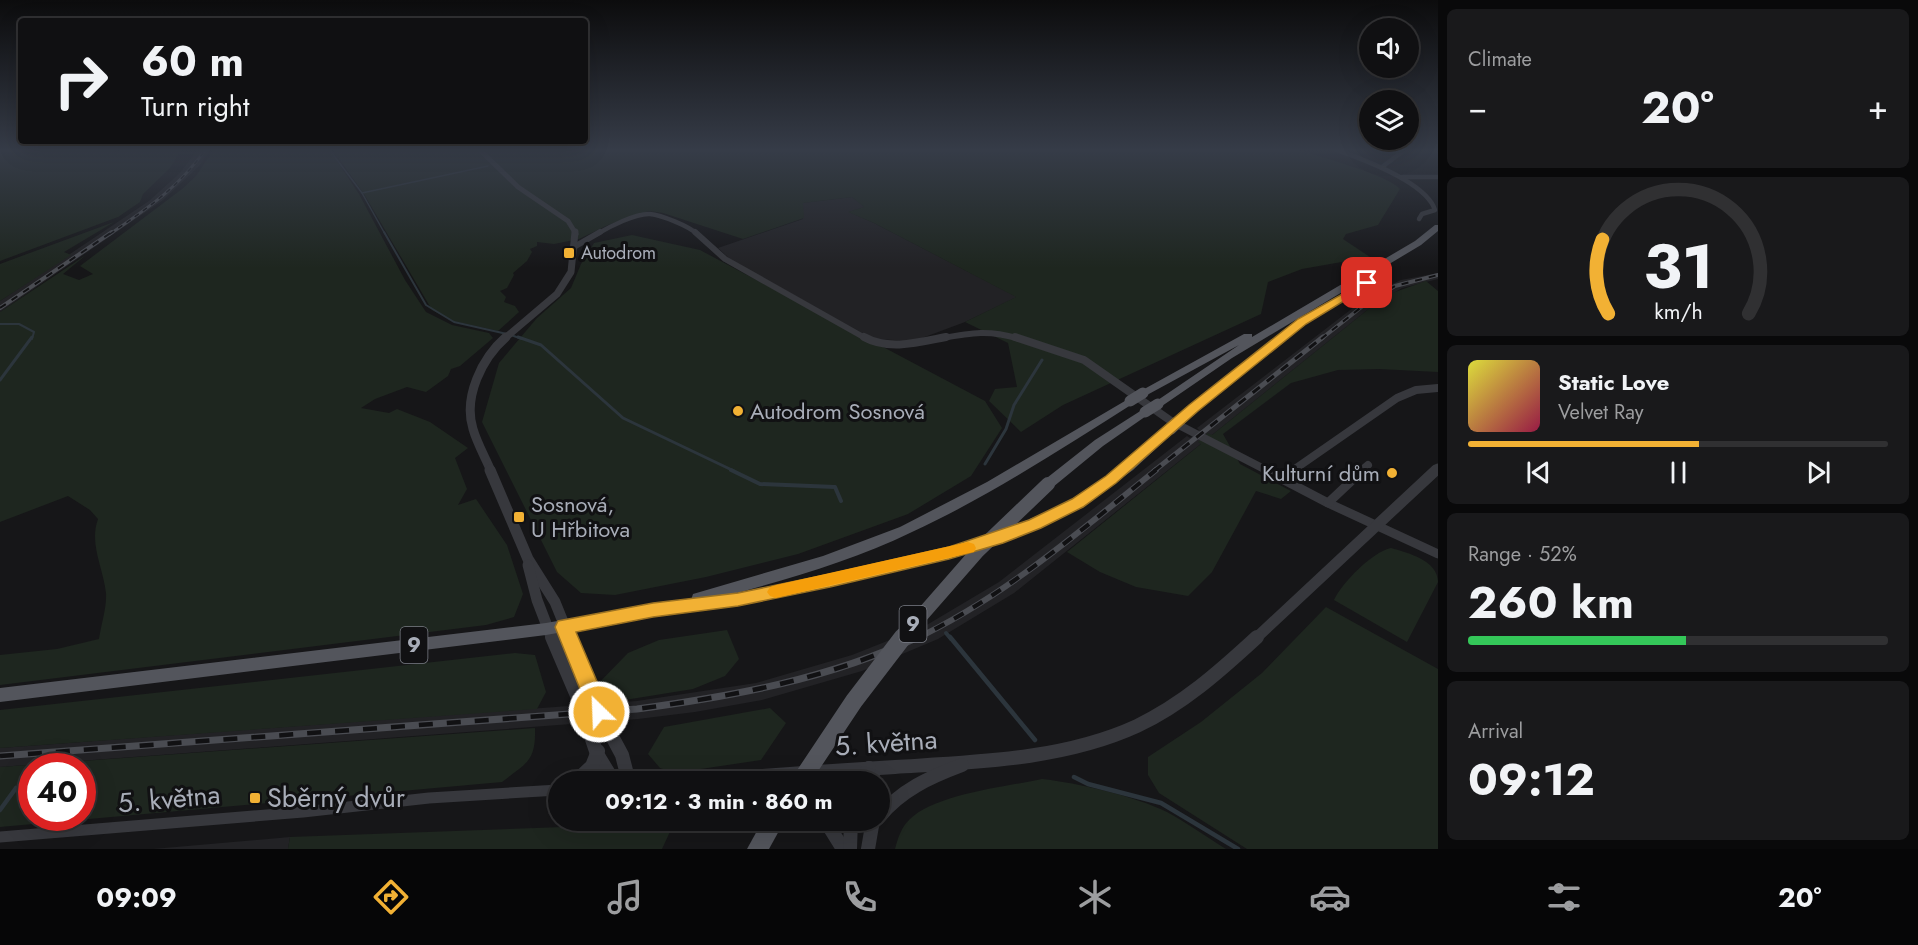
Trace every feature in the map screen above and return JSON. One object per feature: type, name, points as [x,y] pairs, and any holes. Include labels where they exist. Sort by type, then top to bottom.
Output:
[{"type":"main road","name":"9","points":[[1158,404],[1228,356],[1418,243],[1438,226]]},
{"type":"main road","name":"9","points":[[808,771],[889,653],[930,604],[1005,523],[1048,484],[1099,443],[1145,412],[1399,263],[1438,234]]},
{"type":"main road","name":"9","points":[[0,695],[565,627],[653,610],[776,578],[855,551],[905,530],[991,486],[1215,352],[1319,303]]},
{"type":"main road","name":"9","points":[[653,610],[738,600],[949,553],[997,539],[1078,503],[1128,467],[1181,419],[1302,321]]},
{"type":"main road","points":[[757,849],[768,831]]},
{"type":"street","points":[[522,189],[568,220],[576,234],[571,272],[557,294],[497,345],[478,375],[470,402],[472,427],[528,559],[555,602],[599,712],[622,755],[626,771]]},
{"type":"street","points":[[1415,189],[1433,204],[1435,210],[1422,214],[1419,219]]},
{"type":"street","points":[[574,247],[612,225],[649,214],[691,228],[725,259],[871,340],[901,345],[971,333],[997,332],[1061,351],[1084,360],[1171,422],[1328,502],[1438,554]]},
{"type":"street","points":[[1282,479],[1337,436],[1389,401],[1407,393],[1438,388]]},
{"type":"street","points":[[1328,502],[1368,465]]},
{"type":"street","name":"5. května","points":[[890,773],[1053,752],[1083,746],[1135,729],[1171,710],[1195,693],[1438,468]]},
{"type":"street","points":[[528,559],[532,585],[546,629],[578,696],[606,771]]},
{"type":"street","points":[[586,771],[592,766],[598,751]]},
{"type":"street","points":[[890,803],[909,787],[973,761]]},
{"type":"street","name":"5. května","points":[[0,837],[303,812],[429,798],[548,791]]},
{"type":"street","points":[[832,831],[843,849]]},
{"type":"street","points":[[850,849],[851,831]]},
{"type":"street","points":[[868,849],[872,831]]},
{"type":"shaded area","points":[[0,189],[149,189],[140,202],[118,217],[0,261]]},
{"type":"shaded area","points":[[163,189],[175,189],[163,200],[0,312],[0,301],[149,201]]},
{"type":"shaded area","points":[[182,189],[355,189],[405,280],[426,312],[452,325],[489,333],[493,338],[460,366],[451,369],[448,376],[426,392],[407,387],[375,399],[361,408],[389,413],[397,409],[430,422],[468,448],[455,458],[467,489],[458,505],[476,499],[507,545],[523,594],[514,617],[486,625],[0,685],[0,655],[57,649],[99,639],[106,593],[96,547],[98,519],[90,510],[68,496],[0,522],[0,312],[86,255],[63,274],[79,280],[93,274],[80,266]]},
{"type":"shaded area","points":[[360,189],[1400,189],[1378,225],[1346,234],[1343,239],[1370,257],[1302,269],[1268,282],[1261,314],[1063,405],[1021,432],[989,401],[995,389],[1017,387],[1008,343],[965,322],[1016,297],[874,223],[848,212],[864,207],[852,197],[803,203],[804,218],[743,239],[663,213],[649,211],[608,225],[579,239],[554,244],[537,242],[537,246],[530,249],[532,252],[527,261],[513,273],[507,288],[500,291],[506,297],[504,302],[515,306],[519,312],[498,331],[453,321],[432,310]]},
{"type":"shaded area","points":[[852,197],[865,207],[849,212],[1017,297],[965,322],[914,341],[873,339],[731,260],[718,248],[803,219],[802,203]]},
{"type":"shaded area","points":[[114,222],[64,252],[71,255],[0,301],[0,264]]},
{"type":"shaded area","name":"Autodrom Sosnová","points":[[632,235],[700,250],[985,401],[1002,428],[971,476],[908,514],[798,554],[706,577],[615,595],[581,593],[557,572],[482,422],[499,363],[537,318],[571,288],[581,264],[594,243]]},
{"type":"shaded area","points":[[1438,273],[1438,279],[1402,288],[1371,307],[1212,435],[1199,442],[1202,443],[1014,593],[938,639],[862,671],[762,700],[638,719],[96,760],[96,753],[18,753],[18,766],[0,767],[0,748],[637,701],[756,683],[852,655],[925,626],[999,582],[1187,436],[1190,438],[1199,430],[1197,428],[1371,294],[1401,280]]},
{"type":"shaded area","points":[[1426,281],[1438,291],[1438,372],[1379,369],[1338,370],[1291,383],[1223,434],[1240,464],[1291,491],[1281,499],[1256,491],[1212,572],[1188,596],[1136,587],[1100,572],[1067,552],[1201,444],[1198,442],[1208,433],[1212,435],[1371,307],[1392,293]]},
{"type":"shaded area","points":[[1391,548],[1414,555],[1428,563],[1437,575],[1438,582],[1407,642],[1334,600],[1358,569],[1375,555]]},
{"type":"shaded area","points":[[1326,607],[1438,669],[1438,849],[1247,849],[1159,793],[1148,775],[1148,757],[1201,722],[1262,673]]},
{"type":"shaded area","points":[[727,630],[739,659],[725,676],[693,689],[600,704],[595,687],[628,653],[659,640]]},
{"type":"shaded area","points":[[515,653],[535,655],[546,692],[537,709],[0,748],[0,710]]},
{"type":"shaded area","points":[[770,708],[786,723],[761,760],[687,771],[668,771],[660,768],[648,754],[664,727]]},
{"type":"shaded area","points":[[535,728],[534,748],[528,761],[502,782],[96,818],[96,760]]},
{"type":"shaded area","points":[[18,766],[18,825],[0,827],[0,767]]},
{"type":"shaded area","points":[[1042,779],[1106,791],[1154,806],[1226,849],[895,849],[906,823],[921,811],[971,793]]},
{"type":"shaded area","points":[[548,828],[548,831],[670,831],[662,849],[288,849],[290,837]]},
{"type":"shaded area","points":[[290,837],[288,849],[153,849]]},
{"type":"waterway","points":[[359,189],[362,193]]},
{"type":"waterway","points":[[362,193],[382,189]]},
{"type":"waterway","points":[[362,193],[385,234]]},
{"type":"waterway","points":[[384,232],[426,305],[454,322],[507,334]]},
{"type":"waterway","points":[[0,324],[19,324],[34,332],[32,339]]},
{"type":"waterway","points":[[511,335],[522,339]]},
{"type":"waterway","points":[[0,380],[32,337]]},
{"type":"waterway","points":[[518,337],[541,345],[623,418],[734,471]]},
{"type":"waterway","points":[[985,464],[1006,429],[1014,405],[1042,360]]},
{"type":"waterway","points":[[731,470],[760,484],[835,487],[841,501]]},
{"type":"waterway","points":[[946,633],[951,639]]},
{"type":"waterway","points":[[950,637],[1035,740]]},
{"type":"waterway","points":[[1074,777],[1088,784],[1161,803],[1238,849]]},
{"type":"waterway","points":[[0,810],[16,788]]},
{"type":"railway","points":[[110,234],[171,189]]},
{"type":"railway","points":[[0,308],[112,232]]},
{"type":"railway","points":[[1321,339],[1364,305],[1395,286],[1438,275]]},
{"type":"railway","points":[[1154,471],[1323,337]]},
{"type":"railway","points":[[915,639],[980,603],[1040,562],[1156,470]]},
{"type":"railway","points":[[0,756],[637,709],[745,692],[816,675],[884,652],[918,637]]},
{"type":"slow traffic","points":[[776,592],[968,548]]},
{"type":"place","name":"Autodrom","points":[[569,253]]},
{"type":"place","name":"Autodrom Sosnová","points":[[738,411]]},
{"type":"place","name":"Kulturní dům","points":[[1392,473]]},
{"type":"place","name":"Sosnová, U Hřbitova","points":[[519,517]]},
{"type":"place","name":"Sběrný dvůr","points":[[255,798]]},
{"type":"route","points":[[599,712],[565,627],[653,610],[738,600],[830,580],[949,553],[997,539],[1035,524],[1078,503],[1111,480],[1193,408],[1302,321],[1367,283]]}]
